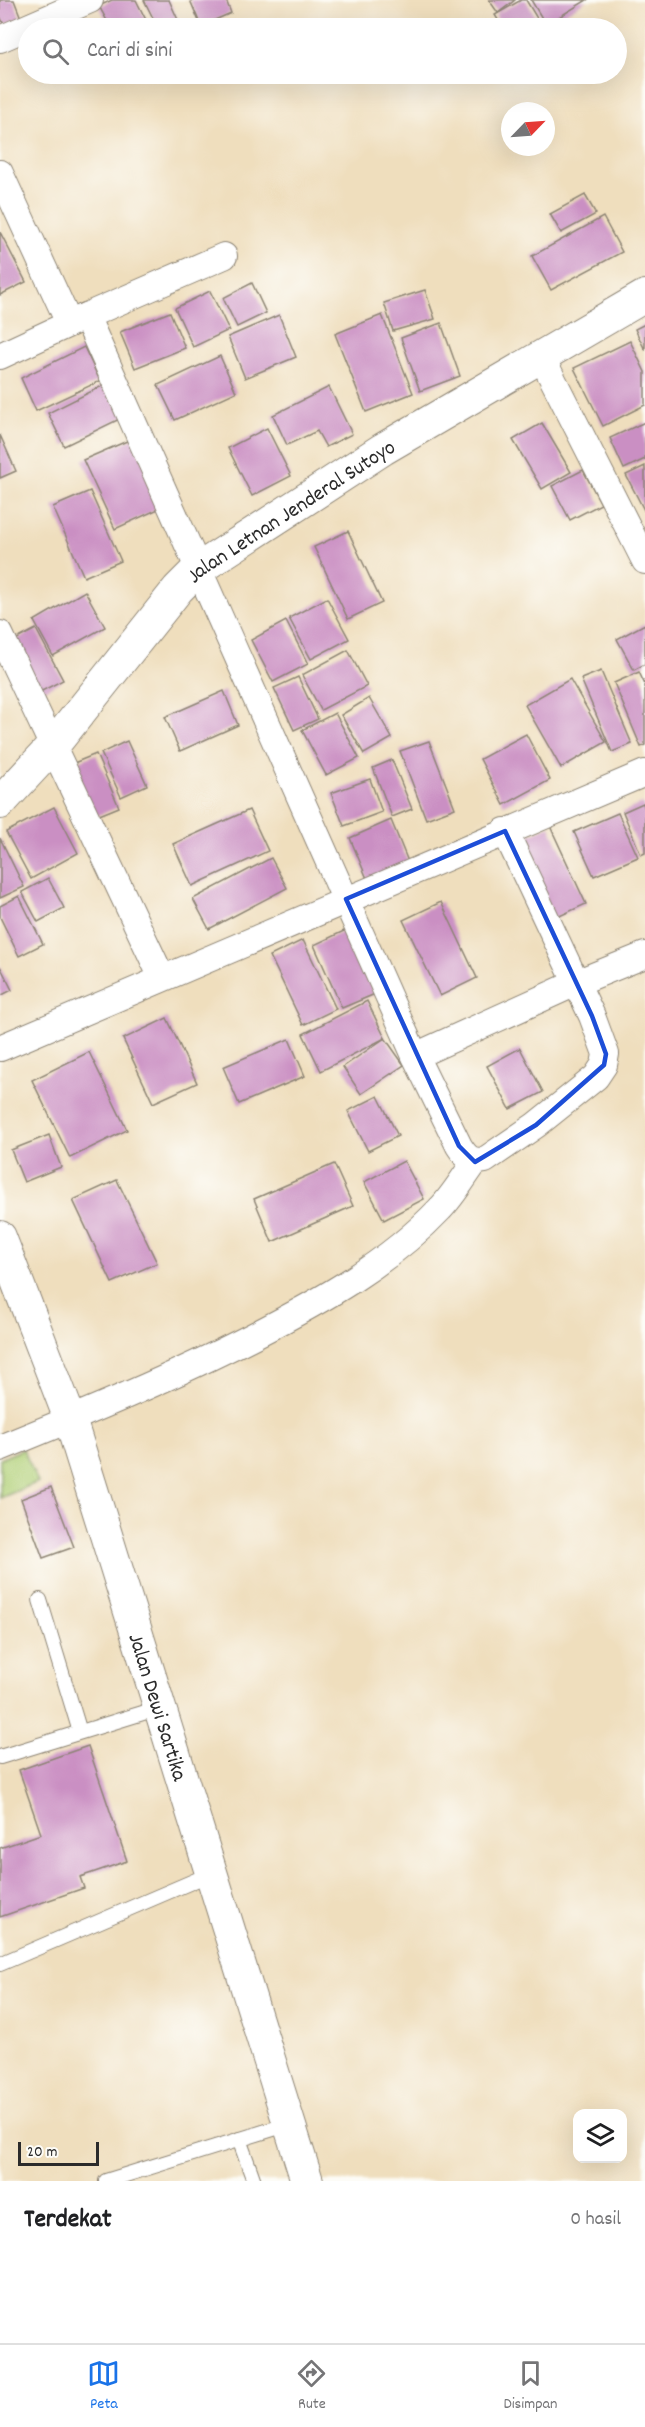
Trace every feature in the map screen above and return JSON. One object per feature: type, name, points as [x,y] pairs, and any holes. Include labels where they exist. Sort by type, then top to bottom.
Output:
[{"type":"street","points":[[48,18],[90,0]]},
{"type":"street","points":[[0,39],[18,31]]},
{"type":"street","points":[[0,173],[78,320],[197,570],[415,1056],[459,1146],[467,1158],[475,1162],[485,1160],[536,1125],[596,1077],[604,1065],[606,1053],[505,831]]},
{"type":"street","points":[[0,356],[224,256]]},
{"type":"street","name":"Jalan Letnan Jenderal Sutoyo","points":[[0,803],[53,746],[178,590],[197,570],[383,449],[645,296]]},
{"type":"street","points":[[542,356],[645,561]]},
{"type":"street","points":[[0,634],[162,978]]},
{"type":"street","points":[[0,1048],[645,773]]},
{"type":"street","points":[[415,1056],[576,983],[645,955]]},
{"type":"street","points":[[0,1448],[194,1366],[310,1307],[403,1242],[441,1209],[475,1162]]},
{"type":"street","name":"Jalan Dewi Sartika","points":[[0,1237],[70,1419],[307,2181]]},
{"type":"lane","points":[[40,1600],[55,1640],[80,1732]]},
{"type":"lane","points":[[0,1757],[159,1708]]},
{"type":"lane","points":[[0,1964],[210,1874]]},
{"type":"lane","points":[[106,2181],[289,2124]]},
{"type":"lane","points":[[239,2139],[254,2181]]},
{"type":"highlighted area","points":[[505,831],[592,1016],[606,1054],[604,1065],[536,1125],[475,1162],[459,1146],[346,899]]},
{"type":"green space","points":[[23,1449],[38,1482],[0,1498],[0,1459]]},
{"type":"building","points":[[0,0],[14,0],[21,18],[4,25],[0,16]]},
{"type":"building","points":[[112,0],[136,0],[145,18],[106,18],[99,6]]},
{"type":"building","points":[[144,0],[169,0],[177,18],[153,18]]},
{"type":"building","points":[[190,0],[226,0],[231,13],[219,18],[198,18]]},
{"type":"building","points":[[489,0],[515,0],[498,13]]},
{"type":"building","points":[[521,0],[526,0],[537,18],[497,18],[495,15]]},
{"type":"building","points":[[531,0],[587,0],[557,18],[542,18]]},
{"type":"building","points":[[585,195],[596,214],[561,233],[550,214]]},
{"type":"building","points":[[603,217],[622,252],[551,290],[532,256]]},
{"type":"building","points":[[0,232],[26,282],[0,295]]},
{"type":"building","points":[[252,283],[266,313],[237,327],[223,298]]},
{"type":"building","points":[[425,290],[435,319],[393,331],[384,303]]},
{"type":"building","points":[[210,291],[229,330],[193,347],[175,308]]},
{"type":"building","points":[[170,312],[185,348],[135,368],[120,332]]},
{"type":"building","points":[[279,315],[296,357],[245,378],[228,337]]},
{"type":"building","points":[[382,315],[413,393],[366,412],[335,334]]},
{"type":"building","points":[[441,323],[460,376],[420,391],[401,338]]},
{"type":"building","points":[[645,324],[645,350],[635,329]]},
{"type":"building","points":[[630,341],[645,372],[645,405],[603,426],[574,368]]},
{"type":"building","points":[[84,347],[100,381],[36,411],[21,378]]},
{"type":"building","points":[[220,356],[236,392],[175,420],[158,385]]},
{"type":"building","points":[[112,381],[128,415],[64,446],[48,413]]},
{"type":"building","points":[[329,387],[352,434],[326,447],[317,431],[287,445],[273,415]]},
{"type":"building","points":[[645,422],[645,459],[624,469],[610,438]]},
{"type":"building","points":[[542,423],[571,472],[542,489],[513,440]]},
{"type":"building","points":[[267,428],[291,476],[252,496],[228,448]]},
{"type":"building","points":[[0,435],[16,471],[0,478]]},
{"type":"building","points":[[134,438],[165,506],[115,529],[83,460]]},
{"type":"building","points":[[645,466],[645,512],[626,475]]},
{"type":"building","points":[[583,470],[601,504],[570,520],[552,486]]},
{"type":"building","points":[[90,491],[121,561],[84,577],[53,507]]},
{"type":"building","points":[[348,531],[382,603],[348,619],[314,547]]},
{"type":"building","points":[[85,591],[105,627],[53,656],[34,621]]},
{"type":"building","points":[[327,598],[349,639],[311,659],[289,618]]},
{"type":"building","points":[[286,621],[308,664],[273,682],[251,640]]},
{"type":"building","points":[[645,624],[645,664],[634,670],[617,639]]},
{"type":"building","points":[[36,629],[63,680],[40,692],[13,641]]},
{"type":"building","points":[[348,650],[367,686],[321,710],[302,675]]},
{"type":"building","points":[[601,671],[632,744],[612,752],[581,679]]},
{"type":"building","points":[[639,672],[645,685],[645,745],[641,747],[614,683]]},
{"type":"building","points":[[298,677],[318,719],[294,730],[274,688]]},
{"type":"building","points":[[570,679],[606,742],[561,768],[525,705]]},
{"type":"building","points":[[224,691],[238,725],[180,751],[165,717]]},
{"type":"building","points":[[369,698],[392,738],[364,754],[341,715]]},
{"type":"building","points":[[335,713],[359,758],[326,775],[302,730]]},
{"type":"building","points":[[526,734],[550,780],[504,805],[480,759]]},
{"type":"building","points":[[127,741],[147,785],[121,797],[101,753]]},
{"type":"building","points":[[429,741],[455,808],[426,819],[400,751]]},
{"type":"building","points":[[96,754],[119,807],[92,818],[69,765]]},
{"type":"building","points":[[392,760],[412,809],[392,817],[373,768]]},
{"type":"building","points":[[370,779],[382,812],[344,826],[331,793]]},
{"type":"building","points":[[643,803],[645,853],[641,855],[623,812]]},
{"type":"building","points":[[54,807],[78,853],[31,879],[6,832]]},
{"type":"building","points":[[249,810],[268,851],[192,886],[173,844]]},
{"type":"building","points":[[618,813],[638,857],[594,876],[574,832]]},
{"type":"building","points":[[391,820],[409,864],[368,881],[350,838]]},
{"type":"building","points":[[550,826],[586,904],[553,919],[518,840]]},
{"type":"building","points":[[0,838],[24,887],[0,898]]},
{"type":"building","points":[[271,858],[287,888],[209,929],[193,899]]},
{"type":"building","points":[[48,878],[64,908],[38,922],[22,892]]},
{"type":"building","points":[[19,896],[43,944],[19,956],[0,917],[0,906]]},
{"type":"building","points":[[441,902],[477,978],[440,996],[403,920]]},
{"type":"building","points":[[346,930],[375,994],[342,1008],[314,945]]},
{"type":"building","points":[[303,940],[336,1009],[303,1025],[270,956]]},
{"type":"building","points":[[0,966],[12,990],[0,996]]},
{"type":"building","points":[[367,1001],[385,1038],[321,1071],[303,1034]]},
{"type":"building","points":[[167,1018],[197,1083],[153,1103],[123,1039]]},
{"type":"building","points":[[385,1038],[404,1065],[361,1094],[343,1067]]},
{"type":"building","points":[[289,1039],[305,1076],[239,1104],[223,1067]]},
{"type":"building","points":[[520,1048],[543,1092],[510,1109],[487,1066]]},
{"type":"building","points":[[89,1052],[127,1130],[70,1158],[32,1080]]},
{"type":"building","points":[[378,1096],[398,1136],[368,1151],[348,1111]]},
{"type":"building","points":[[49,1135],[61,1167],[24,1182],[11,1150]]},
{"type":"building","points":[[404,1161],[424,1199],[384,1220],[364,1182]]},
{"type":"building","points":[[334,1164],[353,1206],[272,1242],[254,1199]]},
{"type":"building","points":[[117,1180],[157,1263],[112,1283],[73,1200]]},
{"type":"building","points":[[51,1487],[74,1547],[43,1558],[21,1499]]},
{"type":"building","points":[[88,1746],[127,1861],[80,1877],[84,1888],[0,1917],[0,1848],[41,1834],[19,1770]]}]
